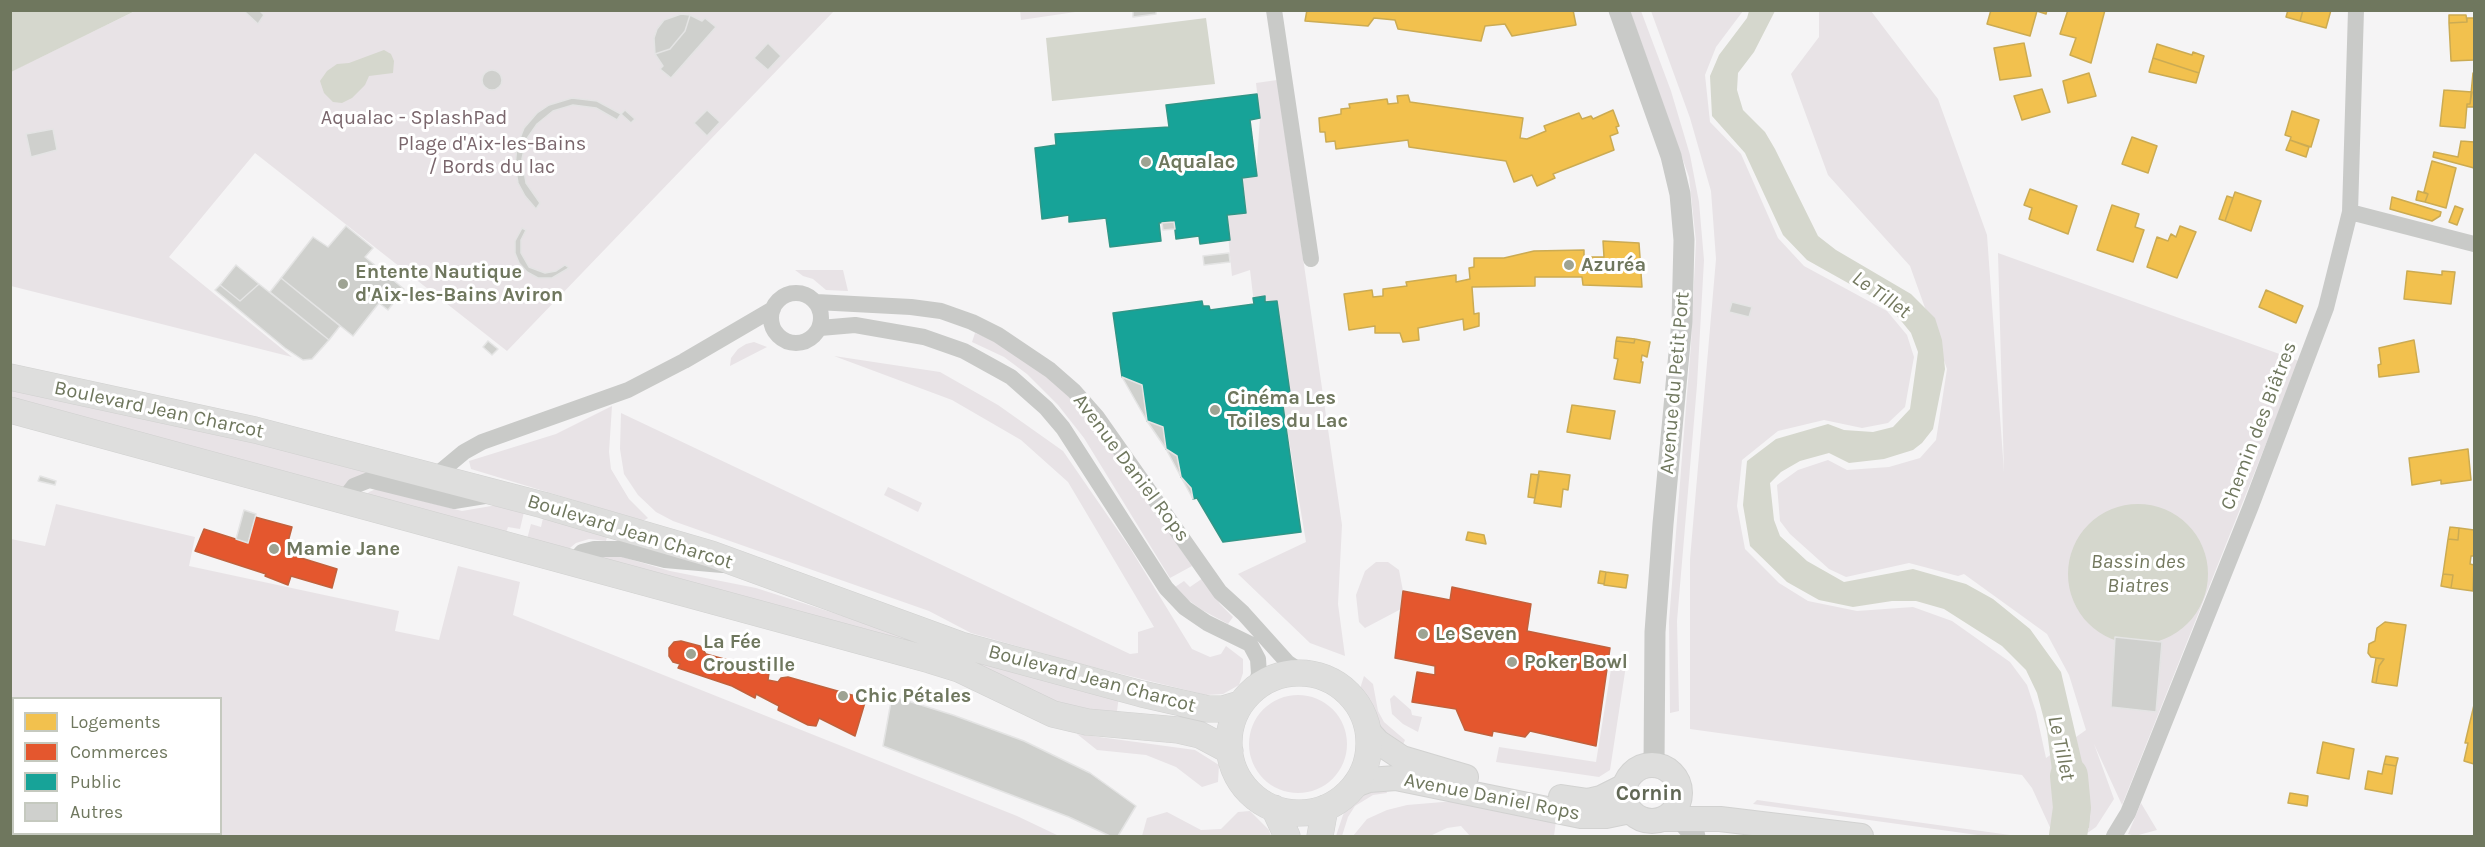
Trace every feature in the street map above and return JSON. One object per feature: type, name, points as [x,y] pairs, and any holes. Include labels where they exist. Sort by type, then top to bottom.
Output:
[{"type":"main road","name":"Boulevard Jean Charcot","points":[[10,377],[255,430],[500,494],[711,554],[961,645],[1183,705],[1216,709],[1248,696]]},
{"type":"main road","name":"Boulevard Jean Charcot","points":[[10,410],[344,499],[959,669],[1053,714],[1087,722],[1178,730],[1200,735],[1230,751]]},
{"type":"main road","points":[[1303,673],[1334,681],[1346,691],[1360,709],[1368,731],[1369,750],[1364,768],[1355,785],[1346,794],[1325,808],[1308,812],[1291,812],[1274,808],[1260,801],[1242,783],[1233,765],[1230,734],[1233,719],[1248,696],[1270,679],[1286,674],[1303,673]]},
{"type":"main road","points":[[1368,731],[1378,742],[1402,758],[1459,776],[1588,801],[1601,798],[1625,786]]},
{"type":"main road","points":[[1720,819],[1679,787],[1670,772],[1654,765],[1639,768],[1628,779],[1625,786],[1624,795],[1630,811],[1645,820],[1720,819],[1861,837]]},
{"type":"main road","name":"Avenue Daniel Rops","points":[[1355,785],[1369,780],[1396,778],[1581,816],[1606,816],[1630,811]]},
{"type":"main road","points":[[1671,819],[1680,795],[1679,787]]},
{"type":"main road","points":[[1274,808],[1287,837]]},
{"type":"main road","points":[[1320,837],[1325,808]]},
{"type":"street","points":[[1274,10],[1311,259]]},
{"type":"street","name":"Avenue du Petit Port","points":[[1619,10],[1671,156],[1680,194],[1684,240],[1682,321],[1655,632],[1654,765]]},
{"type":"street","name":"Chemin des Biâtres","points":[[2114,837],[2128,813],[2252,506],[2326,308],[2350,212],[2356,10]]},
{"type":"street","points":[[2350,212],[2475,244]]},
{"type":"street","points":[[794,293],[802,293],[816,302],[822,314],[820,328],[811,340],[797,344],[789,343],[774,331],[771,316],[780,299],[794,293]]},
{"type":"street","name":"Avenue Daniel Rops","points":[[816,302],[911,306],[940,311],[972,322],[998,335],[1050,370],[1074,391],[1097,417],[1220,592],[1288,663],[1303,673]]},
{"type":"street","points":[[434,477],[464,452],[482,442],[628,390],[684,362],[773,309]]},
{"type":"street","name":"Avenue Daniel Rops","points":[[820,328],[855,325],[924,337],[964,351],[1011,377],[1046,408],[1064,428],[1166,588],[1185,608],[1207,623],[1250,644],[1258,658],[1259,674],[1248,696]]},
{"type":"street","points":[[344,499],[354,486],[369,480],[454,501],[500,494]]},
{"type":"street","points":[[573,562],[582,552],[594,549],[622,549],[665,560],[702,565],[741,565]]},
{"type":"street","points":[[1671,819],[1695,837]]},
{"type":"green space","points":[[1020,10],[1082,10],[1082,11],[1021,20]]},
{"type":"green space","name":"Plage d'Aix-les-Bains / Bords du lac","points":[[135,11],[834,11],[507,351],[255,153],[169,257],[292,357],[11,286],[10,72]]},
{"type":"green space","points":[[1630,11],[1641,11],[1671,91],[1690,155],[1699,202],[1704,260],[1697,385],[1677,621],[1679,711],[1670,713],[1669,621],[1691,344],[1696,241],[1689,177]]},
{"type":"green space","points":[[1651,11],[1743,11],[1716,47],[1705,75],[1710,122],[1741,154],[1778,238],[1804,266],[1887,311],[1907,335],[1914,357],[1905,407],[1888,423],[1862,428],[1824,420],[1778,431],[1742,460],[1737,506],[1745,549],[1779,583],[1808,601],[1857,611],[1913,607],[1952,621],[2010,662],[2027,685],[2036,712],[2046,758],[2086,730],[2069,675],[2047,634],[1964,574],[1958,576],[1909,563],[1846,577],[1829,569],[1790,534],[1780,521],[1777,485],[1798,470],[1828,460],[1847,470],[1889,467],[1920,458],[1936,440],[1947,369],[1910,266],[1828,175],[1791,74],[1819,37],[1819,11],[1871,11],[1938,99],[1987,235],[2004,472],[1998,253],[2299,361],[2122,805],[2094,744],[2114,799],[2096,827],[2083,836],[2054,836],[2032,788],[2022,775],[1690,729],[1690,559],[1716,259],[1711,191],[1690,118]]},
{"type":"green space","points":[[1277,80],[1342,525],[1338,604],[1345,656],[1310,643],[1238,574],[1306,542],[1282,399],[1288,398],[1290,393],[1277,301],[1265,302],[1265,297],[1254,304],[1250,270],[1232,276],[1226,215],[1242,177],[1256,175],[1260,118],[1256,83]]},
{"type":"green space","points":[[795,270],[843,270],[848,291],[826,290],[813,279]]},
{"type":"green space","points":[[975,333],[1003,344],[1034,363],[1087,412],[1192,566],[1170,578],[1084,438],[1058,405],[1027,374],[1004,357],[972,342]]},
{"type":"green space","points":[[754,342],[767,347],[730,366],[731,358],[738,349]]},
{"type":"green space","points":[[834,356],[940,372],[998,405],[1063,451],[1130,548],[1192,649],[1210,657],[1221,654],[1226,646],[1243,659],[1243,673],[1239,685],[1223,694],[1206,695],[1073,662],[971,633],[929,611],[673,521],[656,512],[638,495],[624,474],[620,449],[621,413],[1130,654],[1138,653],[1138,632],[1154,627],[1068,482],[1021,440],[952,400]]},
{"type":"green space","points":[[10,388],[291,450],[369,472],[340,492],[11,404]]},
{"type":"green space","points":[[612,406],[609,452],[611,469],[629,499],[648,518],[643,521],[471,469],[469,461],[556,434]]},
{"type":"green space","points":[[888,487],[922,503],[918,512],[884,495]]},
{"type":"green space","points":[[376,489],[462,511],[497,505],[524,512],[520,529],[508,527],[505,536],[365,498],[369,492]]},
{"type":"green space","points":[[56,504],[195,537],[189,566],[399,611],[395,631],[439,640],[458,566],[520,582],[513,615],[1017,816],[1059,836],[11,836],[11,539],[45,546]]},
{"type":"green space","points":[[543,518],[607,537],[606,541],[589,539],[576,543],[565,552],[526,543],[531,524],[541,527]]},
{"type":"green space","points":[[609,553],[670,571],[756,588],[927,643],[1119,696],[1117,711],[1080,711],[591,560]]},
{"type":"green space","points":[[1376,562],[1388,562],[1399,570],[1403,591],[1401,609],[1365,628],[1359,622],[1356,595],[1365,571]]},
{"type":"green space","points":[[1203,578],[1220,604],[1233,617],[1228,624],[1202,610],[1175,587],[1184,581],[1190,587]]},
{"type":"green space","points":[[1613,657],[1627,659],[1610,770],[1599,777],[1496,762],[1499,747],[1596,762]]},
{"type":"green space","points":[[1364,676],[1373,684],[1378,711],[1384,722],[1405,740],[1402,747],[1387,735],[1375,720],[1367,701],[1359,692]]},
{"type":"green space","points":[[1298,695],[1317,699],[1332,710],[1343,725],[1347,744],[1343,763],[1332,778],[1317,789],[1298,793],[1279,789],[1264,778],[1253,763],[1249,744],[1253,725],[1264,710],[1279,699]]},
{"type":"green space","points":[[1394,695],[1411,710],[1412,715],[1422,717],[1418,732],[1403,724],[1392,714],[1390,699]]},
{"type":"green space","points":[[1077,734],[1195,750],[1219,765],[1218,782],[1202,787],[1176,767],[1146,755],[1097,750]]},
{"type":"green space","points":[[1385,787],[1387,793],[1373,795],[1355,806],[1348,817],[1342,836],[1336,836],[1343,815],[1352,802],[1362,793]]},
{"type":"green space","points":[[1757,800],[2011,836],[1985,836],[1753,804]]},
{"type":"green space","points":[[1455,801],[1556,821],[1554,836],[1470,836],[1461,826],[1447,828],[1430,836],[1353,836],[1367,819],[1387,810],[1407,805]]},
{"type":"green space","points":[[2141,803],[2157,830],[2135,836],[2128,834]]},
{"type":"green space","points":[[1250,811],[1269,830],[1271,836],[1142,836],[1147,818],[1167,812],[1201,830],[1221,829],[1238,812]]},
{"type":"water","points":[[11,10],[135,10],[135,11],[11,72]]},
{"type":"water","points":[[1749,11],[1775,11],[1754,52],[1738,73],[1737,90],[1743,110],[1765,132],[1818,236],[1836,250],[1911,294],[1935,318],[1942,340],[1945,369],[1933,429],[1913,450],[1884,459],[1849,463],[1829,453],[1800,461],[1781,472],[1770,483],[1774,520],[1780,536],[1807,561],[1844,582],[1913,569],[1966,584],[1993,599],[2030,629],[2061,672],[2083,766],[2090,816],[2089,828],[2059,826],[2047,731],[2037,693],[2026,670],[2002,646],[1944,609],[1916,601],[1892,601],[1853,607],[1819,600],[1787,582],[1750,546],[1743,505],[1747,461],[1776,439],[1828,424],[1844,430],[1873,432],[1893,427],[1910,409],[1918,352],[1911,333],[1889,306],[1807,260],[1783,235],[1745,153],[1712,116],[1710,76],[1719,55],[1747,18]]},
{"type":"water","points":[[1206,18],[1215,84],[1052,101],[1046,38]]},
{"type":"water","points":[[384,50],[391,54],[394,61],[393,73],[369,76],[365,85],[352,98],[342,103],[333,102],[324,93],[320,81],[327,71],[337,64],[349,63]]},
{"type":"water","name":"Bassin des Biatres","points":[[2138,504],[2165,510],[2177,516],[2187,525],[2196,535],[2202,547],[2208,574],[2202,601],[2196,613],[2187,623],[2177,632],[2165,638],[2138,644],[2111,638],[2099,632],[2089,623],[2080,613],[2074,601],[2068,574],[2074,547],[2080,535],[2089,525],[2099,516],[2111,510]]},
{"type":"building: Logements","points":[[1307,10],[1573,10],[1576,25],[1512,36],[1505,24],[1485,26],[1481,41],[1398,29],[1395,20],[1374,18],[1368,26],[1305,21]]},
{"type":"building: Logements","points":[[1991,10],[2047,10],[2046,14],[2037,11],[2030,36],[1987,24]]},
{"type":"building: Logements","points":[[2068,10],[2105,10],[2091,63],[2070,55],[2076,38],[2060,34]]},
{"type":"building: Logements","points":[[2288,10],[2303,10],[2300,21],[2286,17]]},
{"type":"building: Logements","points":[[2303,10],[2331,10],[2326,28],[2300,21]]},
{"type":"building: Logements","points":[[2449,15],[2466,15],[2467,22],[2449,23]]},
{"type":"building: Logements","points":[[2467,18],[2474,18],[2474,60],[2451,61],[2449,23],[2467,22]]},
{"type":"building: Logements","points":[[2024,43],[2031,76],[2000,80],[1994,48]]},
{"type":"building: Logements","points":[[2157,44],[2192,55],[2193,52],[2204,56],[2199,73],[2153,58]]},
{"type":"building: Logements","points":[[2153,58],[2199,73],[2196,83],[2149,72]]},
{"type":"building: Logements","points":[[2089,73],[2096,96],[2068,103],[2063,81]]},
{"type":"building: Logements","points":[[2473,73],[2474,107],[2467,107],[2467,104],[2470,104]]},
{"type":"building: Logements","points":[[2042,89],[2050,112],[2022,120],[2014,96]]},
{"type":"building: Logements","points":[[2444,90],[2472,92],[2470,104],[2467,104],[2465,128],[2440,126]]},
{"type":"building: Logements","points":[[1408,95],[1410,102],[1523,118],[1520,138],[1527,139],[1546,131],[1544,126],[1579,113],[1582,119],[1591,116],[1593,119],[1613,110],[1619,126],[1616,127],[1618,133],[1610,136],[1614,150],[1553,174],[1555,178],[1537,186],[1532,175],[1514,182],[1506,161],[1409,147],[1408,140],[1336,149],[1335,141],[1326,142],[1325,132],[1320,132],[1319,118],[1341,114],[1341,109],[1350,108],[1349,104],[1387,99],[1388,104],[1398,103],[1397,96]]},
{"type":"building: Logements","points":[[2292,111],[2319,120],[2311,147],[2290,140],[2291,137],[2285,135]]},
{"type":"building: Logements","points":[[2132,137],[2157,146],[2148,173],[2122,164]]},
{"type":"building: Logements","points":[[2290,140],[2309,147],[2306,157],[2286,150]]},
{"type":"building: Logements","points":[[2461,141],[2474,142],[2474,168],[2433,157],[2434,152],[2458,157]]},
{"type":"building: Logements","points":[[2432,161],[2456,168],[2446,208],[2425,202],[2428,194],[2424,192]]},
{"type":"building: Logements","points":[[2030,189],[2077,206],[2068,234],[2029,219],[2032,208],[2024,205]]},
{"type":"building: Logements","points":[[2418,191],[2428,194],[2425,202],[2416,200]]},
{"type":"building: Logements","points":[[2235,192],[2261,201],[2251,231],[2225,221]]},
{"type":"building: Logements","points":[[2227,196],[2233,198],[2225,221],[2219,219]]},
{"type":"building: Logements","points":[[2392,197],[2441,212],[2440,216],[2432,221],[2390,209]]},
{"type":"building: Logements","points":[[2112,205],[2139,214],[2135,227],[2144,230],[2133,262],[2097,250]]},
{"type":"building: Logements","points":[[2455,206],[2463,209],[2457,225],[2449,222]]},
{"type":"building: Logements","points":[[2180,226],[2196,232],[2177,278],[2147,267],[2157,237],[2168,241],[2171,234],[2176,237]]},
{"type":"building: Logements","points":[[1603,241],[1639,243],[1642,287],[1583,285],[1582,277],[1535,277],[1535,286],[1472,287],[1474,314],[1479,313],[1479,326],[1464,330],[1463,319],[1418,328],[1419,340],[1403,342],[1400,333],[1375,333],[1375,326],[1349,330],[1344,294],[1372,290],[1373,297],[1383,296],[1383,289],[1407,286],[1406,282],[1456,275],[1456,282],[1470,279],[1469,268],[1474,267],[1474,258],[1504,258],[1534,251],[1584,250],[1584,257],[1604,257]]},
{"type":"building: Logements","points":[[2407,271],[2442,275],[2442,271],[2455,272],[2451,304],[2404,299]]},
{"type":"building: Logements","points":[[2266,290],[2303,306],[2296,323],[2259,307]]},
{"type":"building: Logements","points":[[1617,337],[1635,339],[1634,343],[1616,341]]},
{"type":"building: Logements","points":[[1635,339],[1650,342],[1647,357],[1642,355],[1640,383],[1614,379],[1618,359],[1614,358],[1616,341],[1634,343]]},
{"type":"building: Logements","points":[[2414,340],[2419,372],[2379,377],[2378,365],[2381,364],[2379,348]]},
{"type":"building: Logements","points":[[1572,405],[1615,411],[1610,439],[1567,432]]},
{"type":"building: Logements","points":[[2468,449],[2471,480],[2441,484],[2441,480],[2412,485],[2409,458]]},
{"type":"building: Logements","points":[[1539,471],[1570,475],[1568,490],[1563,489],[1561,507],[1534,503]]},
{"type":"building: Logements","points":[[1531,474],[1539,475],[1535,498],[1528,497]]},
{"type":"building: Logements","points":[[2450,527],[2459,528],[2458,540],[2448,539]]},
{"type":"building: Logements","points":[[2459,528],[2474,530],[2474,556],[2471,556],[2470,564],[2474,565],[2473,591],[2451,588],[2453,575],[2443,574],[2448,539],[2458,540]]},
{"type":"building: Logements","points":[[1468,532],[1484,535],[1486,544],[1466,540]]},
{"type":"building: Logements","points":[[1600,571],[1606,572],[1604,584],[1598,583]]},
{"type":"building: Logements","points":[[1606,572],[1628,575],[1626,588],[1604,585]]},
{"type":"building: Logements","points":[[2443,574],[2453,575],[2451,588],[2441,586]]},
{"type":"building: Logements","points":[[2385,622],[2406,625],[2397,686],[2376,683],[2379,666],[2384,659],[2371,657],[2368,653],[2369,644],[2375,641],[2377,628]]},
{"type":"building: Logements","points":[[2376,658],[2384,659],[2379,666],[2376,683],[2372,682]]},
{"type":"building: Logements","points":[[2474,705],[2474,764],[2464,761],[2468,743],[2465,743]]},
{"type":"building: Logements","points":[[2323,742],[2354,749],[2349,779],[2317,773]]},
{"type":"building: Logements","points":[[2386,756],[2398,758],[2396,766],[2384,764]]},
{"type":"building: Logements","points":[[2384,764],[2396,766],[2392,794],[2365,789],[2368,771],[2382,774]]},
{"type":"building: Logements","points":[[2290,793],[2308,796],[2307,806],[2288,803]]},
{"type":"building: Commerces","points":[[255,517],[292,527],[285,553],[337,569],[332,588],[291,576],[288,585],[265,576],[266,574],[195,551],[204,529],[248,543]]},
{"type":"building: Commerces","name":"Poker Bowl","points":[[1452,587],[1531,604],[1527,631],[1610,648],[1596,746],[1530,731],[1525,737],[1493,731],[1492,736],[1465,730],[1456,709],[1412,702],[1417,672],[1435,675],[1435,666],[1395,658],[1403,591],[1450,600]]},
{"type":"building: Commerces","points":[[681,641],[700,646],[706,654],[764,670],[769,673],[768,680],[778,682],[781,678],[788,677],[866,699],[855,736],[819,718],[816,726],[808,725],[778,710],[779,706],[756,694],[755,698],[732,686],[678,668],[680,664],[673,662],[669,656],[669,648],[674,642]]},
{"type":"building: Public","name":"Aqualac","points":[[1257,94],[1260,118],[1250,120],[1257,176],[1242,178],[1246,213],[1227,215],[1230,240],[1200,244],[1199,236],[1176,239],[1174,221],[1159,223],[1161,241],[1110,247],[1106,218],[1069,222],[1069,215],[1042,219],[1035,148],[1056,145],[1055,134],[1169,127],[1166,105]]},
{"type":"building: Public","name":"Cinéma Les Toiles du Lac","points":[[1265,296],[1265,302],[1277,301],[1290,393],[1287,393],[1288,398],[1282,399],[1301,532],[1223,542],[1197,498],[1193,499],[1191,488],[1181,477],[1177,456],[1166,449],[1163,427],[1147,421],[1142,385],[1122,377],[1113,313],[1202,301],[1203,306],[1209,306],[1210,310],[1254,304],[1253,298]]},
{"type":"building: Autres","points":[[246,10],[259,10],[264,15],[258,24],[245,12]]},
{"type":"building: Autres","points":[[1133,10],[1156,10],[1156,14],[1133,17]]},
{"type":"building: Autres","points":[[681,14],[690,15],[685,31],[670,49],[655,54],[654,38],[657,29],[664,20]]},
{"type":"building: Autres","points":[[690,15],[702,21],[705,18],[716,27],[671,78],[660,69],[663,66],[655,54],[670,49],[685,31]]},
{"type":"building: Autres","points":[[768,43],[781,56],[768,70],[754,58]]},
{"type":"building: Autres","points":[[492,70],[499,73],[502,80],[499,87],[492,90],[485,87],[482,80],[485,73]]},
{"type":"building: Autres","points":[[572,98],[597,101],[621,114],[617,120],[596,108],[573,105],[553,111],[537,124],[526,140],[522,159],[526,183],[540,203],[536,209],[518,183],[515,166],[517,146],[524,128],[537,113],[549,105]]},
{"type":"building: Autres","points":[[625,110],[635,119],[631,123],[621,114]]},
{"type":"building: Autres","points":[[707,110],[720,122],[707,136],[694,123]]},
{"type":"building: Autres","points":[[53,129],[57,150],[31,157],[26,134]]},
{"type":"building: Autres","points":[[1174,222],[1175,229],[1163,230],[1162,223]]},
{"type":"building: Autres","name":"Entente Nautique d'Aix-les-Bains Aviron","points":[[346,226],[373,248],[365,257],[404,289],[388,310],[379,303],[353,336],[281,278],[313,237],[328,247]]},
{"type":"building: Autres","points":[[522,228],[526,230],[521,240],[521,253],[529,267],[545,273],[556,271],[565,265],[569,268],[552,278],[538,278],[527,272],[519,263],[515,253],[515,241]]},
{"type":"building: Autres","points":[[1229,253],[1230,262],[1204,265],[1203,256]]},
{"type":"building: Autres","points":[[236,265],[259,284],[240,301],[220,285]]},
{"type":"building: Autres","points":[[281,278],[340,326],[329,340],[270,292]]},
{"type":"building: Autres","points":[[259,284],[329,340],[312,359],[303,360],[285,348],[215,290],[220,285],[240,301]]},
{"type":"building: Autres","points":[[1732,302],[1752,307],[1749,317],[1729,312]]},
{"type":"building: Autres","points":[[488,341],[498,349],[492,355],[483,347]]},
{"type":"building: Autres","points":[[1122,377],[1142,385],[1147,421]]},
{"type":"building: Autres","points":[[1147,421],[1163,427],[1166,449]]},
{"type":"building: Autres","points":[[1166,449],[1177,456],[1181,477]]},
{"type":"building: Autres","points":[[40,476],[56,481],[55,485],[38,481]]},
{"type":"building: Autres","points":[[1181,477],[1191,488],[1193,499]]},
{"type":"building: Autres","points":[[244,510],[256,514],[248,543],[236,539]]},
{"type":"building: Autres","points":[[2115,637],[2162,642],[2156,712],[2111,707]]},
{"type":"building: Autres","points":[[892,696],[1024,741],[1090,773],[1136,806],[1118,836],[1110,836],[1069,817],[883,746]]},
{"type":"waterway","name":"Le Tillet","points":[[2068,836],[2072,808],[2069,776]]},
{"type":"place","name":"Aqualac","points":[[1146,162]]},
{"type":"place","name":"Azuréa","points":[[1569,265]]},
{"type":"place","name":"Entente Nautique d'Aix-les-Bains Aviron","points":[[343,284]]},
{"type":"place","name":"Cinéma Les Toiles du Lac","points":[[1215,410]]},
{"type":"place","name":"Mamie Jane","points":[[274,549]]},
{"type":"place","name":"Le Seven","points":[[1423,634]]},
{"type":"place","name":"La Fée Croustille","points":[[691,654]]},
{"type":"place","name":"Poker Bowl","points":[[1512,662]]},
{"type":"place","name":"Chic Pétales","points":[[843,696]]},
{"type":"district","name":"Cornin","points":[[1649,794]]},
{"type":"park label","name":"Aqualac - SplashPad","points":[[414,118]]}]
